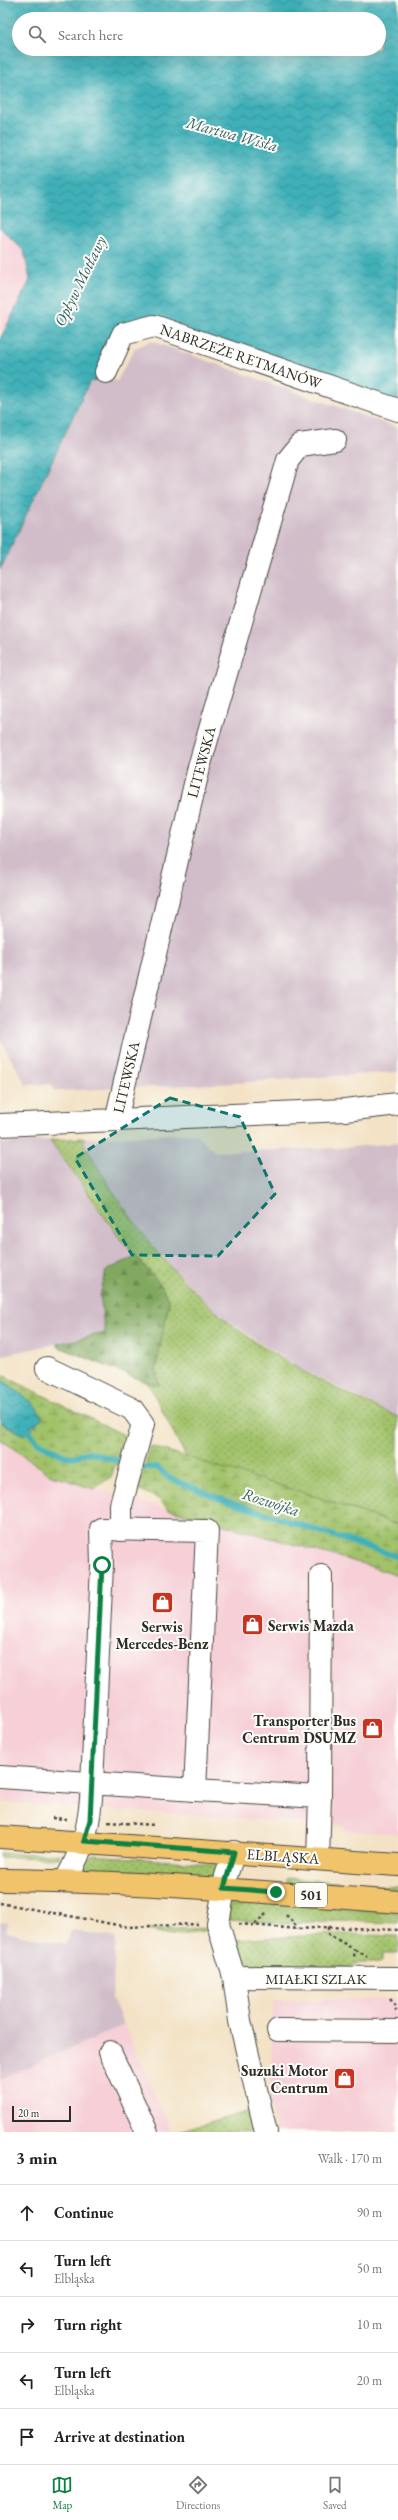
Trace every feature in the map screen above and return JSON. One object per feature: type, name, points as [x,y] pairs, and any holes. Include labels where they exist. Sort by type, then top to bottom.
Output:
[{"type":"main road","name":"ELBLĄSKA","points":[[0,1837],[84,1841],[398,1865]]},
{"type":"main road","name":"501","points":[[0,1880],[66,1880],[224,1888],[398,1902]]},
{"type":"street","name":"NABRZEŻE RETMANÓW","points":[[106,372],[123,334],[154,326],[398,410]]},
{"type":"street","name":"LITEWSKA","points":[[116,1120],[199,766],[288,460],[300,445],[335,440]]},
{"type":"street","name":"LITEWSKA","points":[[0,1125],[345,1110],[398,1104]]},
{"type":"street","points":[[47,1368],[132,1409],[143,1424],[121,1505],[120,1530]]},
{"type":"street","points":[[66,1880],[84,1841],[90,1820],[102,1565],[101,1530],[207,1531],[195,1790]]},
{"type":"street","points":[[318,1859],[320,1797],[321,1576]]},
{"type":"street","points":[[0,1777],[92,1784],[320,1797]]},
{"type":"street","points":[[234,1852],[224,1888],[218,1924],[234,1978],[240,2020],[266,2132]]},
{"type":"street","name":"MIAŁKI SZLAK","points":[[234,1978],[394,1978]]},
{"type":"street","points":[[278,2030],[397,2031]]},
{"type":"street","points":[[110,2052],[147,2132]]},
{"type":"path","points":[[0,1903],[128,1928]]},
{"type":"path","points":[[281,1911],[300,1930],[328,1927],[398,1930]]},
{"type":"path","points":[[328,1927],[328,1934],[355,1950],[354,1978]]},
{"type":"path","points":[[394,1978],[390,2002],[396,2006],[397,2031]]},
{"type":"highlighted area","points":[[170,1098],[240,1117],[275,1194],[218,1256],[132,1255],[75,1158]]},
{"type":"shaded area","points":[[0,228],[24,251],[30,280],[1,337]]},
{"type":"shaded area","points":[[151,341],[398,428],[398,1072],[218,1084],[55,1091],[51,1084],[26,1085],[0,1039],[0,570],[91,381],[101,380],[103,376],[117,381],[135,348]]},
{"type":"shaded area","points":[[195,1133],[215,1152],[338,1148],[398,1143],[398,1417],[299,1368],[261,1344],[215,1311],[173,1269],[126,1212],[99,1172],[83,1141],[85,1138]]},
{"type":"shaded area","points":[[50,1140],[84,1190],[135,1256],[124,1263],[100,1296],[105,1333],[0,1356],[0,1143]]},
{"type":"shaded area","points":[[0,1439],[51,1476],[363,1564],[398,1576],[398,1834],[345,1830],[345,1826],[0,1802]]},
{"type":"shaded area","points":[[0,1922],[8,1923],[6,1932],[66,1944],[72,1930],[116,1938],[112,1998],[124,2025],[0,2079]]},
{"type":"shaded area","points":[[398,1999],[398,2132],[276,2132],[270,2108],[273,2000]]},
{"type":"shaded area","points":[[124,2025],[172,2132],[0,2132],[0,2079]]},
{"type":"green space","points":[[85,1138],[83,1141],[96,1164],[125,1210],[141,1232],[176,1273],[214,1310],[256,1343],[302,1371],[398,1417],[398,1525],[305,1493],[190,1460],[185,1455],[148,1383],[159,1385],[156,1368],[169,1302],[161,1285],[121,1240],[50,1140]]},
{"type":"green space","points":[[135,1256],[161,1285],[169,1302],[156,1368],[159,1385],[148,1383],[59,1347],[57,1344],[105,1333],[100,1296],[106,1271]]},
{"type":"green space","points":[[0,1374],[124,1435],[118,1457],[122,1462],[114,1467],[112,1476],[94,1489],[51,1475],[0,1439],[0,1422],[24,1435],[36,1426],[33,1403],[0,1378]]},
{"type":"green space","points":[[150,1446],[305,1493],[398,1525],[398,1576],[363,1564],[168,1509],[157,1498],[138,1489],[142,1474],[140,1468],[145,1465]]},
{"type":"green space","points":[[0,1853],[59,1854],[59,1858],[0,1857]]},
{"type":"green space","points":[[93,1855],[226,1865],[216,1877],[76,1869]]},
{"type":"green space","points":[[287,1878],[398,1887],[398,1891],[287,1883]]},
{"type":"green space","points":[[230,1900],[398,1912],[398,1923],[339,1921],[285,1923],[227,1920]]},
{"type":"green space","points":[[209,1928],[211,1930],[171,1935],[148,1930]]},
{"type":"green space","points":[[336,1934],[398,1936],[398,1953],[382,1953],[382,1962],[359,1962],[350,1968],[257,1966],[245,1961],[234,1940]]},
{"type":"green space","points":[[251,2111],[255,2132],[178,2132]]},
{"type":"water","points":[[0,0],[398,0],[398,407],[153,323],[119,332],[101,380],[90,381],[0,570],[0,339],[30,280],[24,251],[0,228]]},
{"type":"water","points":[[0,1378],[33,1403],[43,1417],[24,1435],[0,1422]]},
{"type":"waterway","name":"Rozwójka","points":[[23,1426],[39,1443],[65,1456],[74,1457],[88,1452],[122,1462]]},
{"type":"waterway","name":"Rozwójka","points":[[140,1468],[157,1467],[169,1478],[221,1499],[398,1557]]},
{"type":"place","name":"Serwis Mercedes-Benz","points":[[162,1603]]},
{"type":"place","name":"Serwis Mazda","points":[[252,1625]]},
{"type":"place","name":"Transporter Bus Centrum DSUMZ","points":[[372,1729]]},
{"type":"place","name":"Suzuki Motor Centrum","points":[[344,2079]]},
{"type":"route","points":[[102,1565],[90,1820],[84,1841],[234,1852],[226,1876],[224,1888],[276,1892]]},
{"type":"water label","name":"Martwa Wisła","points":[[232,134]]},
{"type":"water label","name":"Opływ Motławy","points":[[80,281]]}]
